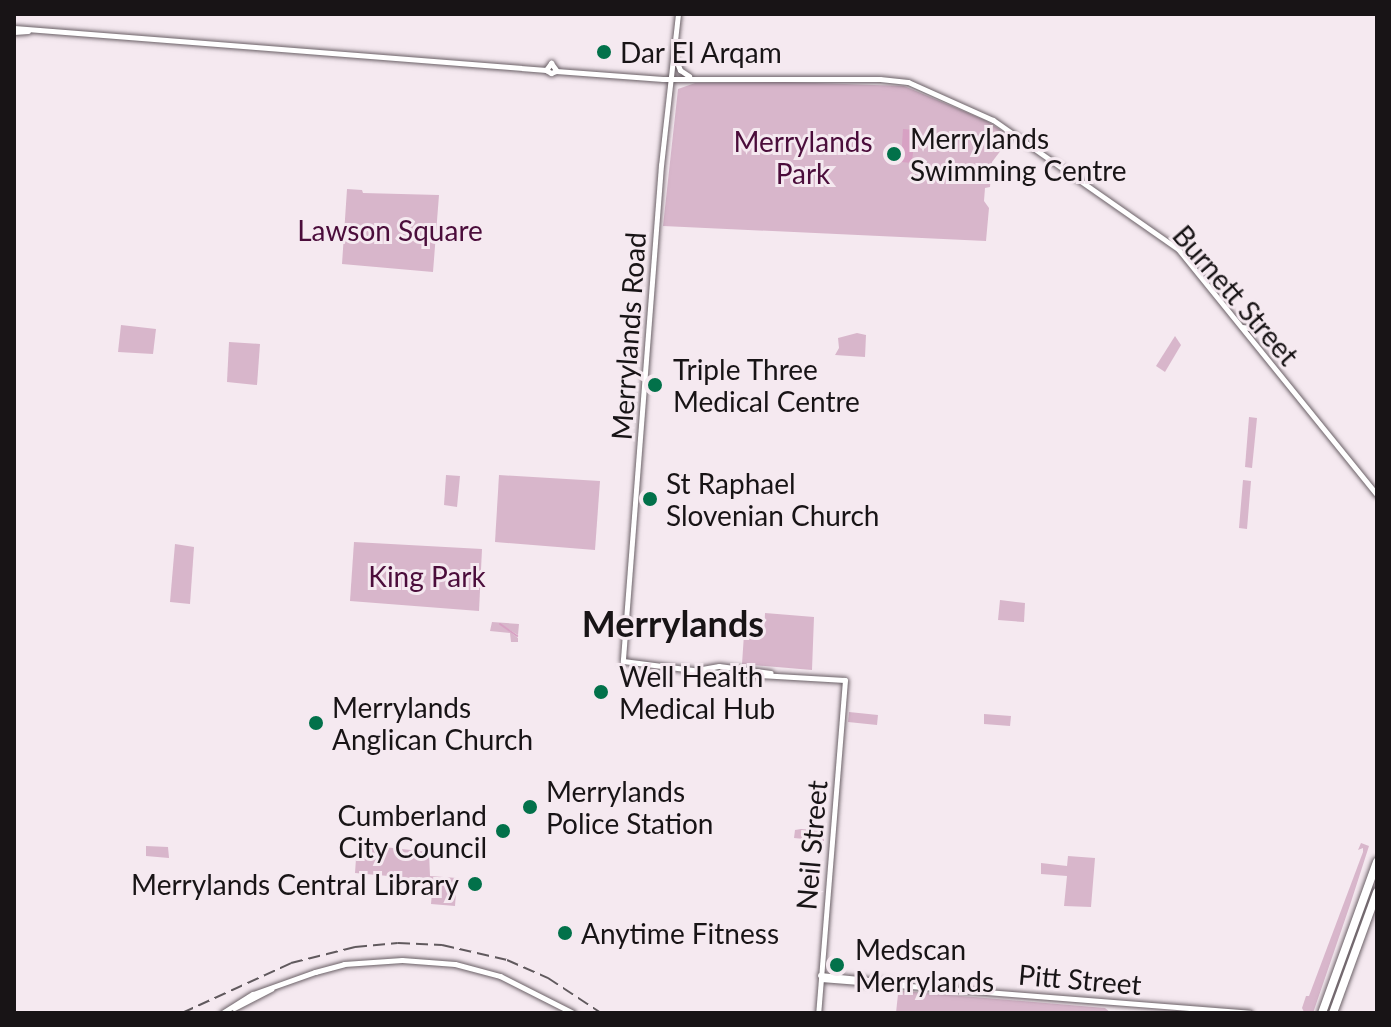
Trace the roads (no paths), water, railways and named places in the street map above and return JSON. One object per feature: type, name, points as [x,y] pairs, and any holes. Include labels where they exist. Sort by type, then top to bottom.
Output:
[{"type":"highway","points":[[1322,1013],[1377,862]]},
{"type":"highway","points":[[1333,1013],[1377,892]]},
{"type":"main road","name":"Merrylands Road","points":[[678,14],[660,179],[623,661],[845,680]]},
{"type":"main road","name":"Burnett Street","points":[[14,30],[546,70],[551,63],[556,71],[671,79],[896,79],[982,114],[1178,249],[1377,495]]},
{"type":"main road","points":[[675,55],[680,70],[692,78]]},
{"type":"main road","points":[[1241,327],[1250,328],[1256,319]]},
{"type":"main road","name":"Neil Street","points":[[818,1013],[845,680]]},
{"type":"main road","points":[[223,1012],[275,986],[344,964],[431,961],[509,979],[573,1013]]},
{"type":"main road","name":"Pitt Street","points":[[820,977],[1250,1013]]},
{"type":"waterway","points":[[500,624],[517,636]]},
{"type":"railway","points":[[182,1013],[291,963],[355,947],[398,943],[442,945],[507,960],[548,978],[601,1013]]},
{"type":"place","name":"Dar El Arqam","points":[[604,52]]},
{"type":"place","name":"Merrylands Swimming Centre","points":[[894,154]]},
{"type":"place","name":"Triple Three Medical Centre","points":[[655,385]]},
{"type":"place","name":"St Raphael Slovenian Church","points":[[650,499]]},
{"type":"place","name":"Well Health Medical Hub","points":[[601,692]]},
{"type":"place","name":"Merrylands Anglican Church","points":[[316,723]]},
{"type":"place","name":"Merrylands Police Station","points":[[530,807]]},
{"type":"place","name":"Cumberland City Council","points":[[503,831]]},
{"type":"place","name":"Merrylands Central Library","points":[[475,884]]},
{"type":"place","name":"Anytime Fitness","points":[[565,933]]},
{"type":"place","name":"Medscan Merrylands","points":[[837,965]]},
{"type":"district","name":"Merrylands","points":[[673,624]]},
{"type":"park label","name":"Merrylands Park","points":[[803,157]]},
{"type":"park label","name":"Lawson Square","points":[[390,230]]},
{"type":"park label","name":"King Park","points":[[427,576]]}]
